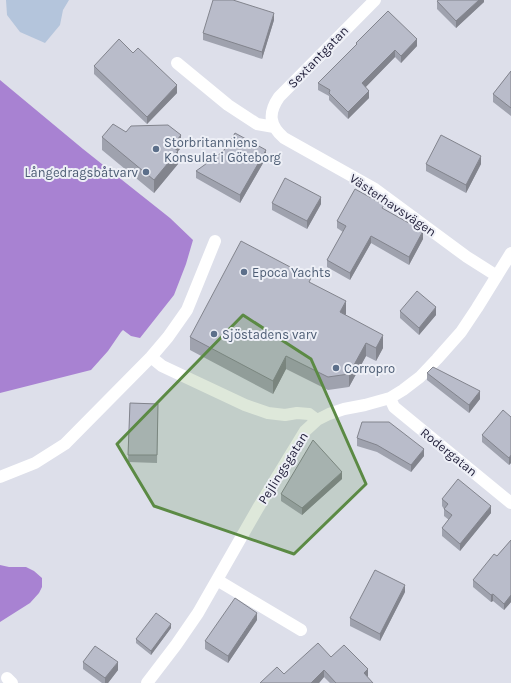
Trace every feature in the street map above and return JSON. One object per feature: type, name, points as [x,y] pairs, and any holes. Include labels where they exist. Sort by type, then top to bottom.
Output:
[{"type":"street","name":"Sextantgatan","points":[[272,123],[272,112],[274,105],[279,98],[375,0]]},
{"type":"street","points":[[177,63],[228,104],[257,124],[272,123]]},
{"type":"street","name":"Västerhavsvägen","points":[[272,123],[279,134],[284,138],[374,189],[467,257],[497,276]]},
{"type":"street","points":[[0,477],[35,462],[65,444],[151,357],[168,337],[187,310],[214,241]]},
{"type":"street","name":"Pejlingsgatan","points":[[147,683],[198,613],[258,508],[305,430],[317,420],[329,414],[344,409],[365,406],[390,398],[420,377],[460,332],[477,308],[511,253]]},
{"type":"street","points":[[151,357],[162,366],[245,405],[268,412],[285,415],[297,413],[309,414],[317,420]]},
{"type":"street","name":"Rodergatan","points":[[390,398],[394,407],[511,503]]},
{"type":"street","points":[[217,580],[301,630]]},
{"type":"highlighted area","points":[[243,315],[311,359],[366,484],[294,554],[154,506],[117,444]]},
{"type":"shaded area","points":[[6,0],[69,0],[63,10],[60,25],[45,43],[20,32],[7,15]]},
{"type":"shaded area","points":[[0,80],[83,149],[170,218],[193,240],[186,264],[174,295],[140,338],[131,336],[123,330],[108,351],[91,370],[0,393]]},
{"type":"shaded area","points":[[0,565],[9,567],[26,567],[34,571],[42,578],[42,587],[30,603],[0,622]]},
{"type":"building","points":[[213,0],[233,0],[274,13],[262,52],[203,33]]},
{"type":"building","points":[[479,0],[456,21],[437,1]]},
{"type":"building","points":[[388,11],[417,39],[401,56],[395,50],[362,83],[369,91],[348,112],[329,93],[330,90],[318,83]]},
{"type":"building","points":[[119,39],[133,53],[138,48],[177,85],[147,117],[94,66]]},
{"type":"building","points":[[511,71],[511,108],[493,94]]},
{"type":"building","points":[[113,124],[126,132],[131,126],[168,125],[181,135],[172,146],[178,151],[154,180],[102,137]]},
{"type":"building","points":[[235,133],[266,150],[240,195],[196,171],[225,149]]},
{"type":"building","points":[[441,135],[481,156],[466,185],[426,164]]},
{"type":"building","points":[[285,178],[321,197],[307,221],[272,203]]},
{"type":"building","points":[[355,189],[384,205],[382,208],[423,231],[409,257],[371,236],[350,273],[327,260],[346,226],[337,221]]},
{"type":"building","points":[[241,241],[311,278],[309,282],[346,301],[340,312],[383,335],[376,348],[366,343],[349,374],[328,377],[286,356],[273,381],[190,337]]},
{"type":"building","points":[[417,291],[436,307],[419,328],[400,311]]},
{"type":"building","points":[[433,367],[480,391],[469,405],[427,373]]},
{"type":"building","points":[[130,403],[158,404],[157,455],[128,455]]},
{"type":"building","points":[[503,410],[511,417],[511,455],[509,458],[482,435]]},
{"type":"building","points":[[362,422],[389,422],[424,449],[411,465],[377,445],[357,438]]},
{"type":"building","points":[[313,440],[342,472],[302,508],[281,494]]},
{"type":"building","points":[[458,479],[491,506],[460,544],[442,528],[452,515],[444,509],[448,504],[442,499]]},
{"type":"building","points":[[511,540],[511,595],[504,604],[473,580],[494,554],[497,556]]},
{"type":"building","points":[[375,570],[405,585],[380,634],[350,618]]},
{"type":"building","points":[[235,598],[257,613],[228,656],[205,641]]},
{"type":"building","points":[[156,613],[171,624],[151,651],[136,639]]},
{"type":"building","points":[[318,643],[331,657],[344,645],[368,669],[364,673],[373,683],[336,683],[324,670],[311,683],[260,683],[277,667],[284,674]]},
{"type":"building","points":[[95,646],[118,662],[105,678],[83,662]]},
{"type":"place","name":"Storbritanniens Konsulat i Göteborg","points":[[156,149]]},
{"type":"place","name":"Långedragsbåtvarv","points":[[146,172]]},
{"type":"place","name":"Epoca Yachts","points":[[244,272]]},
{"type":"place","name":"Sjöstadens varv","points":[[214,334]]},
{"type":"place","name":"Corropro","points":[[336,368]]}]
